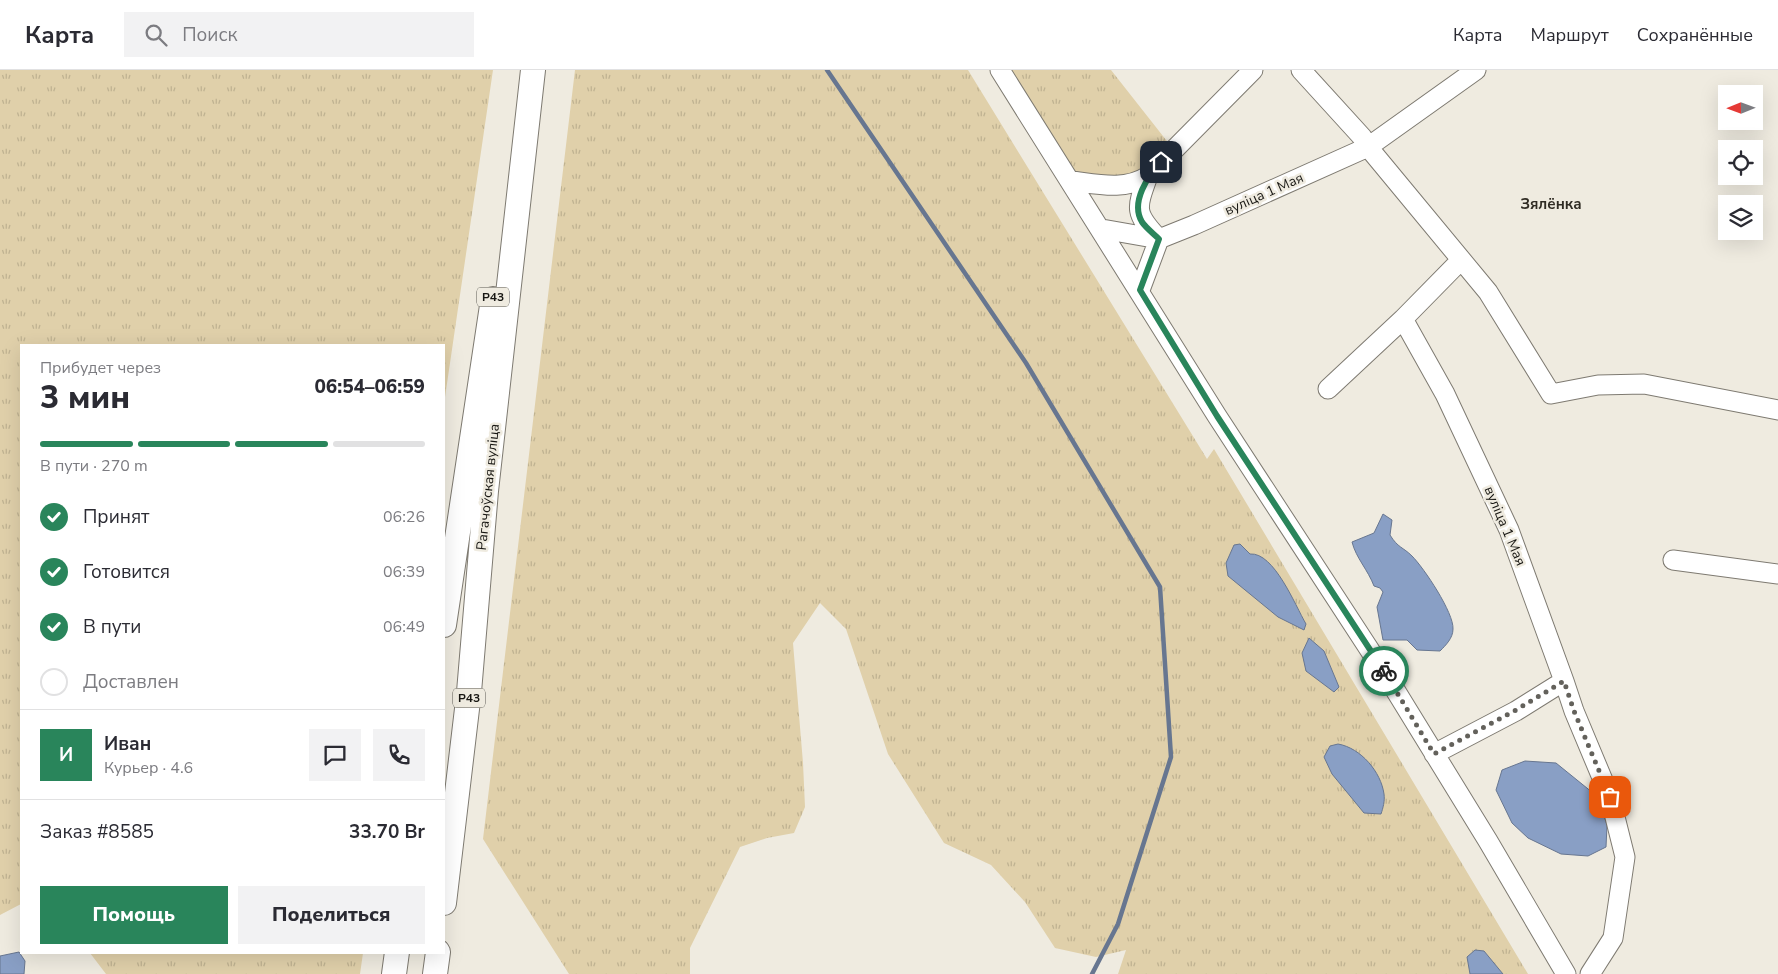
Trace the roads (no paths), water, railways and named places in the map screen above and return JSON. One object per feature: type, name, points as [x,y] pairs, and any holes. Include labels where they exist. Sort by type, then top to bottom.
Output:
[{"type":"main road","name":"Рагачоўская вуліца","points":[[445,618],[529,70]]},
{"type":"main road","name":"Рагачоўская вуліца","points":[[445,895],[469,692],[486,492],[533,70]]},
{"type":"main road","points":[[394,974],[397,954]]},
{"type":"main road","points":[[435,974],[438,954]]},
{"type":"street","points":[[1000,70],[1072,181],[1217,416],[1304,546],[1434,754],[1566,974]]},
{"type":"street","points":[[1072,181],[1108,186],[1136,184],[1148,176],[1253,70]]},
{"type":"street","points":[[1301,70],[1362,137],[1368,147],[1488,292],[1551,394],[1630,383],[1778,410]]},
{"type":"street","name":"вуліца 1 Мая","points":[[1159,239],[1368,147],[1476,70]]},
{"type":"street","points":[[1148,176],[1139,201],[1141,221],[1159,239]]},
{"type":"street","points":[[1102,229],[1159,239]]},
{"type":"street","points":[[1140,290],[1159,239]]},
{"type":"street","points":[[1328,388],[1403,319],[1461,260]]},
{"type":"street","name":"вуліца 1 Мая","points":[[1403,319],[1444,394],[1509,530],[1574,711],[1610,797],[1625,857],[1613,938],[1590,974]]},
{"type":"street","points":[[1673,560],[1778,574]]},
{"type":"street","points":[[1434,754],[1516,710],[1564,681]]},
{"type":"water","points":[[1383,514],[1392,520],[1390,535],[1424,570],[1449,613],[1453,632],[1449,641],[1440,651],[1417,650],[1407,640],[1383,640],[1377,607],[1383,592],[1380,588],[1374,586],[1352,542],[1374,533]]},
{"type":"water","points":[[1240,544],[1250,554],[1259,556],[1267,561],[1275,570],[1290,593],[1306,624],[1304,630],[1278,617],[1228,576],[1226,563],[1234,545]]},
{"type":"water","points":[[1309,638],[1324,651],[1339,687],[1334,692],[1306,671],[1302,653]]},
{"type":"water","points":[[1338,744],[1354,750],[1362,756],[1379,777],[1384,794],[1381,814],[1364,813],[1332,774],[1324,757],[1330,746]]},
{"type":"water","points":[[1525,761],[1556,763],[1598,797],[1607,825],[1606,847],[1588,856],[1561,854],[1528,838],[1512,823],[1496,790],[1502,770]]},
{"type":"water","points":[[1475,950],[1484,951],[1503,974],[1470,974],[1467,957]]},
{"type":"water","points":[[19,952],[25,961],[24,974],[0,974],[0,956]]},
{"type":"waterway","points":[[827,70],[1026,363],[1160,587],[1171,757],[1118,924],[1092,974]]},
{"type":"district","name":"Зялёнка","points":[[1551,204]]}]
